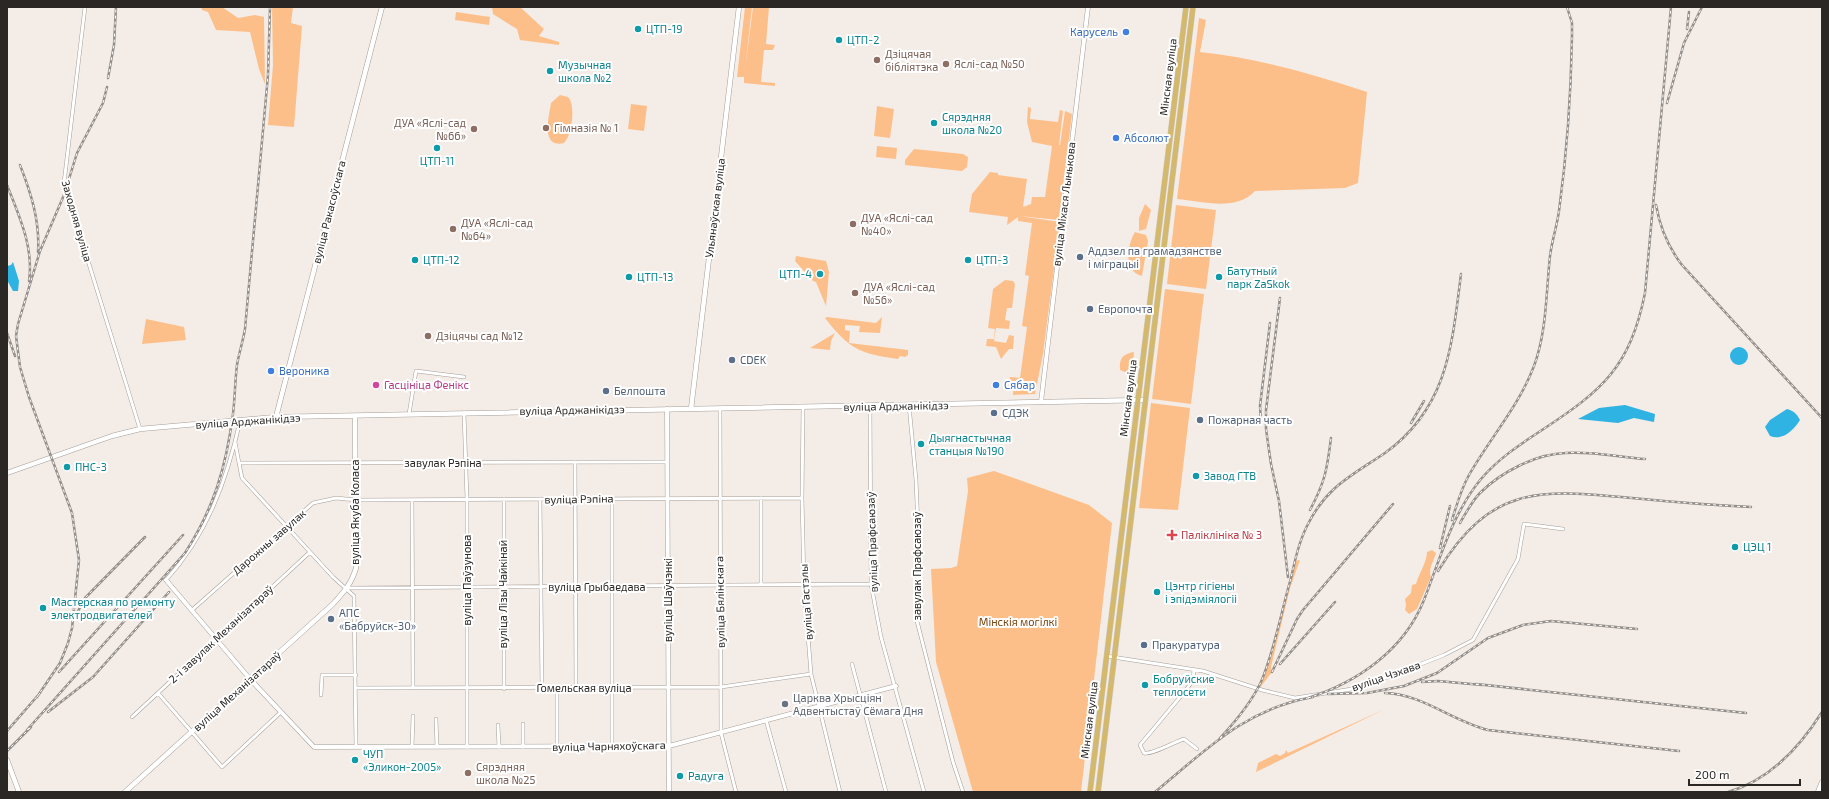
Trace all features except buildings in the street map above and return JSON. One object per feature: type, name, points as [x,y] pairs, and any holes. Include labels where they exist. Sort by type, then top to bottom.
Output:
[{"type":"main road","name":"вуліца Ракасоўскага","points":[[276,417],[382,7]]},
{"type":"main road","name":"Ульянаўская вуліца","points":[[691,409],[739,7]]},
{"type":"main road","name":"Мінская вуліца","points":[[1090,792],[1186,7]]},
{"type":"main road","name":"Мінская вуліца","points":[[1098,792],[1193,7]]},
{"type":"main road","points":[[1185,14],[1192,14]]},
{"type":"main road","points":[[1159,231],[1162,228],[1166,231]]},
{"type":"main road","name":"вуліца Арджанікідзэ","points":[[7,473],[112,436],[140,429],[276,417],[667,409],[720,410],[1145,400]]},
{"type":"main road","name":"вуліца Якуба Коласа","points":[[347,588],[353,578],[356,568],[355,416]]},
{"type":"main road","name":"вуліца Механізатараў","points":[[125,792],[333,604],[347,588]]},
{"type":"main road","points":[[7,760],[19,792]]},
{"type":"main road","points":[[1818,792],[1822,782]]},
{"type":"street","name":"Заходняя вуліца","points":[[85,7],[64,183],[140,429]]},
{"type":"street","name":"вуліца Міхася Лынькова","points":[[1041,402],[1088,7]]},
{"type":"street","points":[[409,414],[416,370],[464,377]]},
{"type":"street","name":"завулак Прафсаюзаў","points":[[909,405],[916,480],[918,527],[917,622],[953,762],[963,792]]},
{"type":"street","name":"вуліца Прафсаюзаў","points":[[870,406],[871,584],[881,637],[896,686],[924,792]]},
{"type":"street","name":"вуліца Гастэлы","points":[[803,408],[802,498],[804,585],[811,674],[840,792]]},
{"type":"street","name":"вуліца Шаўчэнкі","points":[[667,409],[669,792]]},
{"type":"street","name":"вуліца Бялінскага","points":[[720,410],[719,585],[721,733],[736,792]]},
{"type":"street","name":"вуліца Паўзунова","points":[[464,413],[467,499],[467,747]]},
{"type":"street","points":[[158,693],[222,767],[281,712],[215,639],[166,580],[187,554],[201,533],[220,494],[236,442],[240,421]]},
{"type":"street","points":[[236,442],[242,478],[333,577],[347,588],[354,596],[356,747]]},
{"type":"street","points":[[575,462],[576,688]]},
{"type":"street","name":"завулак Рэпіна","points":[[240,463],[667,462]]},
{"type":"street","name":"Дарожны завулак","points":[[192,610],[286,525],[313,503],[336,498],[356,500]]},
{"type":"street","points":[[612,498],[612,747]]},
{"type":"street","points":[[761,498],[761,586]]},
{"type":"street","name":"вуліца Рэпіна","points":[[356,500],[802,498]]},
{"type":"street","name":"вуліца Лізы Чайкінай","points":[[504,499],[504,689]]},
{"type":"street","points":[[540,499],[542,688]]},
{"type":"street","points":[[412,500],[413,688]]},
{"type":"street","name":"вуліца Чэхава","points":[[1106,656],[1194,670],[1295,698],[1352,689],[1375,682],[1444,655],[1473,640],[1518,559],[1524,524],[1564,529]]},
{"type":"street","name":"2-і завулак Механізатараў","points":[[132,717],[310,552]]},
{"type":"street","name":"вуліца Грыбаедава","points":[[347,588],[668,587],[719,585],[761,586],[871,584]]},
{"type":"street","points":[[852,664],[886,792]]},
{"type":"street","points":[[1194,670],[1193,680],[1186,690],[1140,745],[1144,753],[1149,754],[1174,742],[1184,740],[1197,749]]},
{"type":"street","points":[[321,695],[322,675],[356,674]]},
{"type":"street","name":"Гомельская вуліца","points":[[356,688],[504,689],[721,687],[811,674]]},
{"type":"street","name":"вуліца Чарняхоўскага","points":[[281,712],[314,747],[669,746],[896,686]]},
{"type":"street","points":[[557,688],[557,747]]},
{"type":"street","points":[[412,746],[413,716]]},
{"type":"street","points":[[436,719],[437,746]]},
{"type":"street","points":[[766,720],[786,792]]},
{"type":"street","points":[[522,724],[523,747]]},
{"type":"street","points":[[498,725],[499,747]]},
{"type":"green space","points":[[201,7],[222,7],[238,18],[255,15],[264,17],[265,84],[259,69],[250,32],[216,30],[208,12],[202,10]]},
{"type":"green space","points":[[272,7],[293,7],[291,23],[302,26],[294,127],[268,125],[273,65]]},
{"type":"green space","points":[[492,7],[520,7],[544,29],[539,36],[559,42],[559,45],[520,40],[517,29],[493,14]]},
{"type":"green space","points":[[745,7],[752,7],[745,70],[753,7],[769,7],[766,44],[775,45],[773,50],[764,50],[761,82],[775,83],[775,86],[744,83],[744,77],[737,77]]},
{"type":"green space","points":[[456,12],[490,17],[489,25],[455,20]]},
{"type":"green space","points":[[1199,18],[1206,20],[1200,52],[1243,58],[1285,68],[1367,92],[1358,183],[1345,188],[1255,191],[1238,201],[1218,204],[1177,199]]},
{"type":"green space","points":[[560,95],[568,97],[570,101],[572,107],[572,120],[567,139],[564,143],[556,144],[549,136],[548,123],[551,103]]},
{"type":"green space","points":[[631,104],[647,106],[644,131],[628,129]]},
{"type":"green space","points":[[877,106],[894,109],[890,138],[874,136]]},
{"type":"green space","points":[[1028,107],[1031,108],[1030,119],[1058,122],[1060,110],[1063,111],[1059,145],[1065,111],[1072,114],[1059,220],[1019,216],[1060,222],[1043,354],[1035,394],[1013,395],[1014,383],[1009,382],[1010,377],[1020,378],[1027,327],[1022,326],[1029,276],[1025,275],[1032,223],[1018,221],[1018,217],[1007,225],[1008,217],[969,212],[972,194],[990,172],[998,173],[998,175],[1027,179],[1023,207],[1031,204],[1032,197],[1045,197],[1052,146],[1032,142],[1027,122]]},
{"type":"green space","points":[[877,146],[897,148],[896,159],[876,157]]},
{"type":"green space","points":[[914,149],[963,154],[968,157],[967,167],[962,171],[905,165],[905,160]]},
{"type":"green space","points":[[1145,204],[1151,210],[1146,229],[1139,231],[1139,218]]},
{"type":"green space","points":[[1176,205],[1216,210],[1206,289],[1167,284]]},
{"type":"green space","points":[[1135,232],[1146,235],[1148,241],[1142,276],[1136,273],[1129,264],[1128,257],[1130,244]]},
{"type":"green space","points":[[796,256],[826,261],[829,272],[826,306],[816,282],[813,281],[795,261]]},
{"type":"green space","points":[[1005,280],[1013,281],[1015,284],[1012,308],[1007,308],[1005,320],[1010,321],[1009,329],[996,328],[994,341],[1006,343],[1009,335],[1014,336],[1013,349],[1009,349],[1001,359],[996,347],[986,346],[987,339],[994,339],[995,329],[988,328],[993,289]]},
{"type":"green space","points":[[1165,289],[1204,294],[1191,404],[1152,399]]},
{"type":"green space","points":[[882,317],[880,333],[859,332],[860,326],[845,325],[845,330],[850,331],[849,343],[825,318],[876,323]]},
{"type":"green space","points":[[146,319],[184,327],[186,340],[142,344]]},
{"type":"green space","points":[[835,333],[831,341],[830,350],[810,348]]},
{"type":"green space","points":[[849,343],[908,350],[908,355],[905,357],[900,356],[898,359],[865,352]]},
{"type":"green space","points":[[1134,352],[1132,372],[1127,373],[1120,370],[1120,362],[1122,357]]},
{"type":"green space","points":[[1151,403],[1190,408],[1178,510],[1139,508]]},
{"type":"green space","name":"Мінскія могілкі","points":[[994,471],[1089,505],[1112,523],[1081,792],[973,792],[936,662],[931,569],[951,568],[957,566],[968,491],[967,478]]},
{"type":"green space","points":[[1432,550],[1436,553],[1431,568],[1431,577],[1417,609],[1409,614],[1405,610],[1405,599],[1411,593],[1412,585],[1416,584],[1426,560],[1427,552]]},
{"type":"green space","points":[[1300,560],[1290,588],[1271,667],[1272,672],[1259,689],[1257,688],[1267,665],[1295,561]]},
{"type":"green space","points":[[1385,709],[1256,772],[1258,763],[1276,754],[1280,756],[1285,753],[1286,750],[1288,753]]},
{"type":"water","points":[[13,262],[19,281],[18,291],[13,291],[7,280],[7,266],[11,265]]},
{"type":"water","points":[[1739,347],[1743,348],[1747,352],[1747,360],[1743,364],[1739,365],[1735,364],[1731,360],[1730,356],[1731,352],[1735,348]]},
{"type":"water","points":[[1625,405],[1655,414],[1654,422],[1634,418],[1618,423],[1578,419],[1599,408]]},
{"type":"water","points":[[1787,409],[1795,413],[1800,420],[1787,434],[1779,437],[1770,436],[1765,427],[1770,420]]},
{"type":"railway","points":[[108,78],[114,45],[116,7]]},
{"type":"railway","points":[[27,730],[185,553],[204,520],[217,486],[227,452],[234,408],[237,365],[245,329],[268,75],[270,7]]},
{"type":"railway","points":[[1452,520],[1466,480],[1528,381],[1538,353],[1544,325],[1550,256],[1562,189],[1568,124],[1571,80],[1572,23],[1567,7]]},
{"type":"railway","points":[[1308,698],[1344,683],[1377,662],[1392,649],[1415,618],[1424,600],[1454,522],[1462,507],[1481,479],[1494,465],[1509,453],[1582,402],[1611,374],[1622,358],[1631,340],[1639,318],[1645,293],[1671,7]]},
{"type":"railway","points":[[1667,103],[1684,43],[1702,7]]},
{"type":"railway","points":[[1687,29],[1689,12]]},
{"type":"railway","points":[[37,697],[60,663],[68,643],[72,628],[79,560],[72,513],[29,397],[20,367],[16,336],[18,324],[40,251],[64,195],[77,153],[103,103],[107,87]]},
{"type":"railway","points":[[20,165],[34,207],[38,229],[38,252]]},
{"type":"railway","points":[[7,185],[21,220],[27,244],[30,268],[29,281]]},
{"type":"railway","points":[[1656,205],[1665,237],[1682,265],[1822,418]]},
{"type":"railway","points":[[1220,738],[1243,712],[1261,682],[1274,644],[1299,545],[1314,513],[1322,501],[1340,484],[1385,453],[1406,435],[1422,416],[1434,395],[1450,350],[1461,274]]},
{"type":"railway","points":[[1280,298],[1266,410],[1266,429],[1271,464],[1279,501],[1288,577]]},
{"type":"railway","points":[[1261,422],[1260,406],[1270,323]]},
{"type":"railway","points":[[7,333],[15,356]]},
{"type":"railway","points":[[1411,423],[1424,401]]},
{"type":"railway","points":[[1310,510],[1325,476],[1331,438]]},
{"type":"railway","points":[[1460,523],[1474,500],[1488,485],[1508,471],[1542,457],[1565,453],[1595,453],[1645,459]]},
{"type":"railway","points":[[1438,571],[1458,542],[1478,521],[1499,507],[1521,498],[1545,494],[1600,495],[1751,507]]},
{"type":"railway","points":[[1272,672],[1297,619],[1303,610],[1393,504]]},
{"type":"railway","points":[[1440,548],[1450,506]]},
{"type":"railway","points":[[59,672],[183,535]]},
{"type":"railway","points":[[77,613],[85,598],[145,537]]},
{"type":"railway","points":[[48,712],[93,677],[169,592]]},
{"type":"railway","points":[[1280,664],[1335,602]]},
{"type":"railway","points":[[1328,694],[1367,693],[1404,686],[1437,673],[1488,638],[1523,625],[1551,621],[1637,629]]},
{"type":"railway","points":[[1422,682],[1438,681],[1482,685]]},
{"type":"railway","points":[[1476,684],[1746,713]]},
{"type":"railway","points":[[7,731],[40,693]]},
{"type":"railway","points":[[1385,693],[1412,698],[1462,721],[1488,730],[1679,751]]},
{"type":"railway","points":[[1155,792],[1209,747],[1247,721],[1267,711],[1289,703],[1313,697]]},
{"type":"railway","points":[[1728,792],[1743,787],[1757,779],[1782,761],[1804,738],[1822,712]]},
{"type":"railway","points":[[7,751],[31,727]]},
{"type":"place","name":"ЦТП-19","points":[[638,29]]},
{"type":"place","name":"Карусель","points":[[1126,32]]},
{"type":"place","name":"ЦТП-2","points":[[839,40]]},
{"type":"place","name":"Дзіцячая бібліятэка","points":[[877,60]]},
{"type":"place","name":"Яслі-сад №50","points":[[946,64]]},
{"type":"place","name":"Музычная школа №2","points":[[550,71]]},
{"type":"place","name":"Сярэдняя школа №20","points":[[934,123]]},
{"type":"place","name":"Гімназія № 1","points":[[546,128]]},
{"type":"place","name":"ДУА «Яслі-сад №66»","points":[[474,129]]},
{"type":"place","name":"Абсолют","points":[[1116,138]]},
{"type":"place","name":"ЦТП-11","points":[[437,148]]},
{"type":"place","name":"ДУА «Яслі-сад №40»","points":[[853,224]]},
{"type":"place","name":"ДУА «Яслі-сад №64»","points":[[453,229]]},
{"type":"place","name":"Аддзел па грамадзянстве і міграцыі","points":[[1080,257]]},
{"type":"place","name":"ЦТП-12","points":[[415,260]]},
{"type":"place","name":"ЦТП-3","points":[[968,260]]},
{"type":"place","name":"ЦТП-4","points":[[820,274]]},
{"type":"place","name":"ЦТП-13","points":[[629,277]]},
{"type":"place","name":"Батутный парк ZaSkok","points":[[1219,277]]},
{"type":"place","name":"ДУА «Яслі-сад №56»","points":[[855,293]]},
{"type":"place","name":"Европочта","points":[[1090,309]]},
{"type":"place","name":"Дзіцячы сад №12","points":[[428,336]]},
{"type":"place","name":"CDEK","points":[[732,360]]},
{"type":"place","name":"Вероника","points":[[271,371]]},
{"type":"place","name":"Гасцініца Фенікс","points":[[376,385]]},
{"type":"place","name":"Сябар","points":[[996,385]]},
{"type":"place","name":"Белпошта","points":[[606,391]]},
{"type":"place","name":"СДЭК","points":[[994,413]]},
{"type":"place","name":"Пожарная часть","points":[[1200,420]]},
{"type":"place","name":"Дыягнастычная станцыя №190","points":[[921,444]]},
{"type":"place","name":"ПНС-3","points":[[67,467]]},
{"type":"place","name":"Завод ГТВ","points":[[1196,476]]},
{"type":"place","name":"Паліклініка № 3","points":[[1172,535]]},
{"type":"place","name":"ЦЭЦ 1","points":[[1735,547]]},
{"type":"place","name":"Цэнтр гігіены і эпідэміялогіі","points":[[1157,592]]},
{"type":"place","name":"Мастерская по ремонту электродвигателей","points":[[43,608]]},
{"type":"place","name":"АПС «Бабруйск-30»","points":[[331,619]]},
{"type":"place","name":"Пракуратура","points":[[1144,645]]},
{"type":"place","name":"Бобруйские теплосети","points":[[1145,685]]},
{"type":"place","name":"Царква Хрысціян Адвентыстаў Сёмага Дня","points":[[785,704]]},
{"type":"place","name":"ЧУП «Эликон-2005»","points":[[355,760]]},
{"type":"place","name":"Сярэдняя школа №25","points":[[468,773]]},
{"type":"place","name":"Радуга","points":[[680,776]]}]
